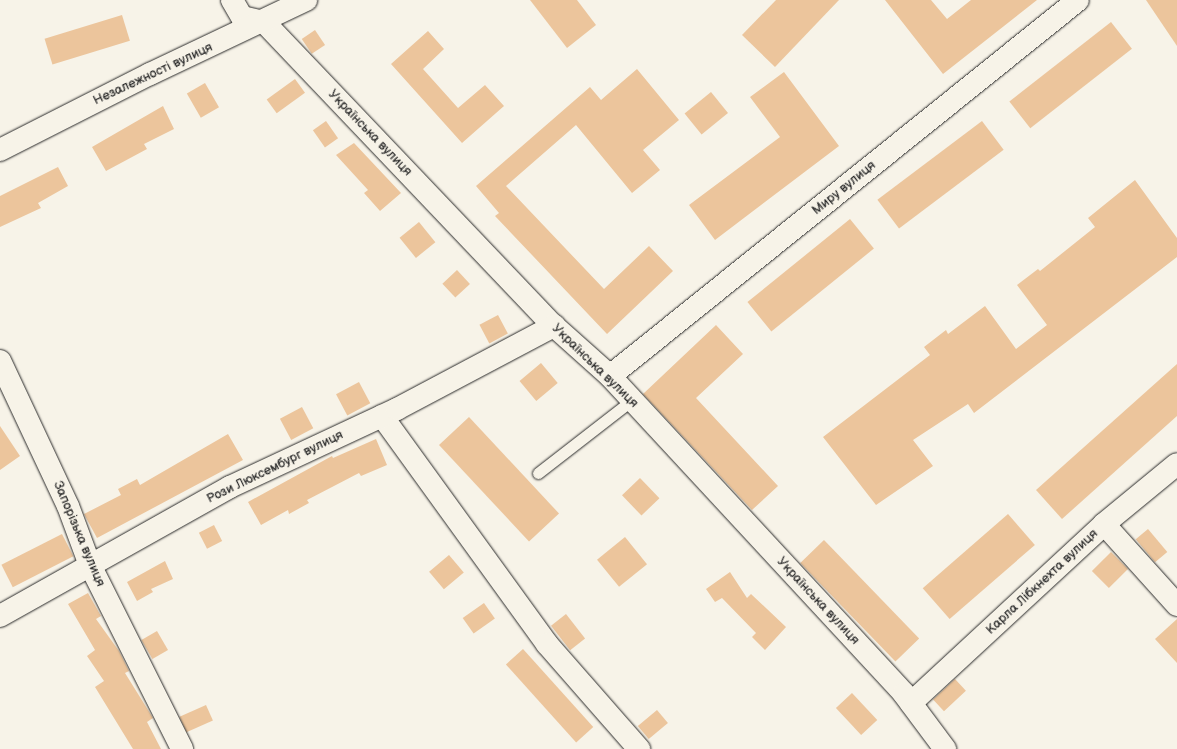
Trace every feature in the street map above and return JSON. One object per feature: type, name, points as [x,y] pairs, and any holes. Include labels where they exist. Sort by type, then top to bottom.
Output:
[{"type":"street","points":[[232,0],[242,17],[264,22]]},
{"type":"street","name":"Незалежності вулиця","points":[[0,150],[150,74],[264,22],[306,0]]},
{"type":"street","name":"Миру вулиця","points":[[610,376],[1078,0]]},
{"type":"street","name":"Українська вулиця","points":[[264,22],[554,326],[610,376],[911,703],[945,749]]},
{"type":"street","name":"Рози Люксембург вулиця","points":[[0,616],[230,487],[382,416],[554,326]]},
{"type":"street","name":"Запорізька вулиця","points":[[0,361],[65,499],[90,565],[182,749]]},
{"type":"street","points":[[382,416],[547,644],[639,749]]},
{"type":"street","name":"Карла Лібкнехта вулиця","points":[[911,703],[1104,524],[1177,464]]},
{"type":"street","points":[[1104,524],[1177,605]]},
{"type":"lane","points":[[538,473],[632,400]]},
{"type":"building","points":[[530,0],[577,0],[596,25],[567,48]]},
{"type":"building","points":[[776,0],[839,0],[775,67],[742,35]]},
{"type":"building","points":[[885,0],[931,0],[947,19],[971,0],[1037,0],[943,74]]},
{"type":"building","points":[[1146,0],[1177,0],[1177,46]]},
{"type":"building","points":[[122,15],[130,41],[52,65],[45,39]]},
{"type":"building","points":[[1111,22],[1132,49],[1030,128],[1009,101]]},
{"type":"building","points":[[315,30],[325,45],[312,54],[302,39]]},
{"type":"building","points":[[428,31],[444,49],[423,69],[458,108],[485,85],[504,106],[462,143],[391,64]]},
{"type":"building","points":[[637,69],[679,120],[643,150],[660,170],[632,193],[576,125],[506,186],[604,289],[649,246],[673,271],[607,334],[495,216],[499,213],[476,186],[590,87],[601,100]]},
{"type":"building","points":[[784,72],[839,146],[715,240],[689,205],[780,137],[750,97]]},
{"type":"building","points":[[295,79],[305,93],[277,113],[267,100]]},
{"type":"building","points":[[205,83],[219,107],[201,118],[187,94]]},
{"type":"building","points":[[711,92],[728,113],[702,134],[685,113]]},
{"type":"building","points":[[163,106],[174,129],[144,144],[147,149],[106,171],[92,147]]},
{"type":"building","points":[[326,121],[338,138],[325,147],[313,130]]},
{"type":"building","points":[[982,121],[1004,150],[899,229],[877,200]]},
{"type":"building","points":[[354,143],[401,193],[380,211],[364,193],[368,190],[336,155]]},
{"type":"building","points":[[58,167],[68,186],[38,203],[41,208],[0,227],[0,196]]},
{"type":"building","points":[[1135,180],[1177,238],[1177,257],[974,413],[968,404],[913,440],[933,466],[876,505],[823,437],[930,355],[924,347],[946,330],[948,334],[985,306],[1016,349],[1047,325],[1017,285],[1038,269],[1040,271],[1095,227],[1088,218]]},
{"type":"building","points":[[850,219],[874,249],[771,332],[747,302]]},
{"type":"building","points":[[419,222],[435,242],[416,258],[400,238]]},
{"type":"building","points":[[457,270],[470,284],[455,298],[442,284]]},
{"type":"building","points":[[498,315],[508,334],[489,343],[479,325]]},
{"type":"building","points":[[716,325],[743,354],[696,398],[778,486],[752,510],[643,394]]},
{"type":"building","points":[[541,363],[558,383],[536,401],[520,381]]},
{"type":"building","points":[[1177,364],[1177,416],[1062,519],[1036,490]]},
{"type":"building","points":[[359,382],[370,403],[347,415],[336,394]]},
{"type":"building","points":[[302,407],[313,428],[291,440],[280,419]]},
{"type":"building","points":[[469,417],[559,514],[529,542],[439,445]]},
{"type":"building","points":[[0,426],[20,456],[0,470]]},
{"type":"building","points":[[228,434],[243,460],[97,538],[84,514],[121,495],[118,489],[137,479],[140,485]]},
{"type":"building","points":[[376,439],[387,465],[361,476],[359,473],[307,500],[309,503],[289,514],[288,510],[261,525],[248,502],[332,456],[333,458]]},
{"type":"building","points":[[640,478],[659,498],[641,516],[622,495]]},
{"type":"building","points":[[1008,514],[1035,545],[950,619],[923,588]]},
{"type":"building","points":[[214,525],[222,541],[207,549],[199,533]]},
{"type":"building","points":[[1148,529],[1167,552],[1155,562],[1136,539]]},
{"type":"building","points":[[62,534],[73,556],[13,587],[1,565]]},
{"type":"building","points":[[625,537],[647,564],[619,587],[597,560]]},
{"type":"building","points":[[824,540],[919,639],[895,661],[800,563]]},
{"type":"building","points":[[1111,552],[1128,569],[1109,588],[1092,571]]},
{"type":"building","points":[[449,555],[464,573],[444,589],[429,572]]},
{"type":"building","points":[[165,561],[173,579],[151,589],[153,592],[137,601],[127,582]]},
{"type":"building","points":[[730,572],[747,598],[751,594],[786,627],[765,650],[752,637],[756,633],[722,598],[715,602],[706,589]]},
{"type":"building","points":[[88,593],[101,616],[96,619],[119,651],[129,671],[125,673],[153,718],[147,722],[161,749],[133,749],[95,687],[104,681],[87,656],[95,650],[68,604]]},
{"type":"building","points":[[484,603],[495,619],[474,633],[463,618]]},
{"type":"building","points":[[566,614],[585,638],[570,650],[551,626]]},
{"type":"building","points":[[1177,619],[1177,663],[1155,639]]},
{"type":"building","points":[[157,631],[168,650],[152,659],[141,640]]},
{"type":"building","points":[[523,649],[593,727],[576,742],[506,664]]},
{"type":"building","points":[[955,679],[966,691],[944,711],[933,699]]},
{"type":"building","points":[[852,693],[877,720],[861,735],[836,708]]},
{"type":"building","points":[[206,705],[213,721],[186,732],[180,717]]},
{"type":"building","points":[[657,710],[668,723],[649,739],[638,726]]}]
